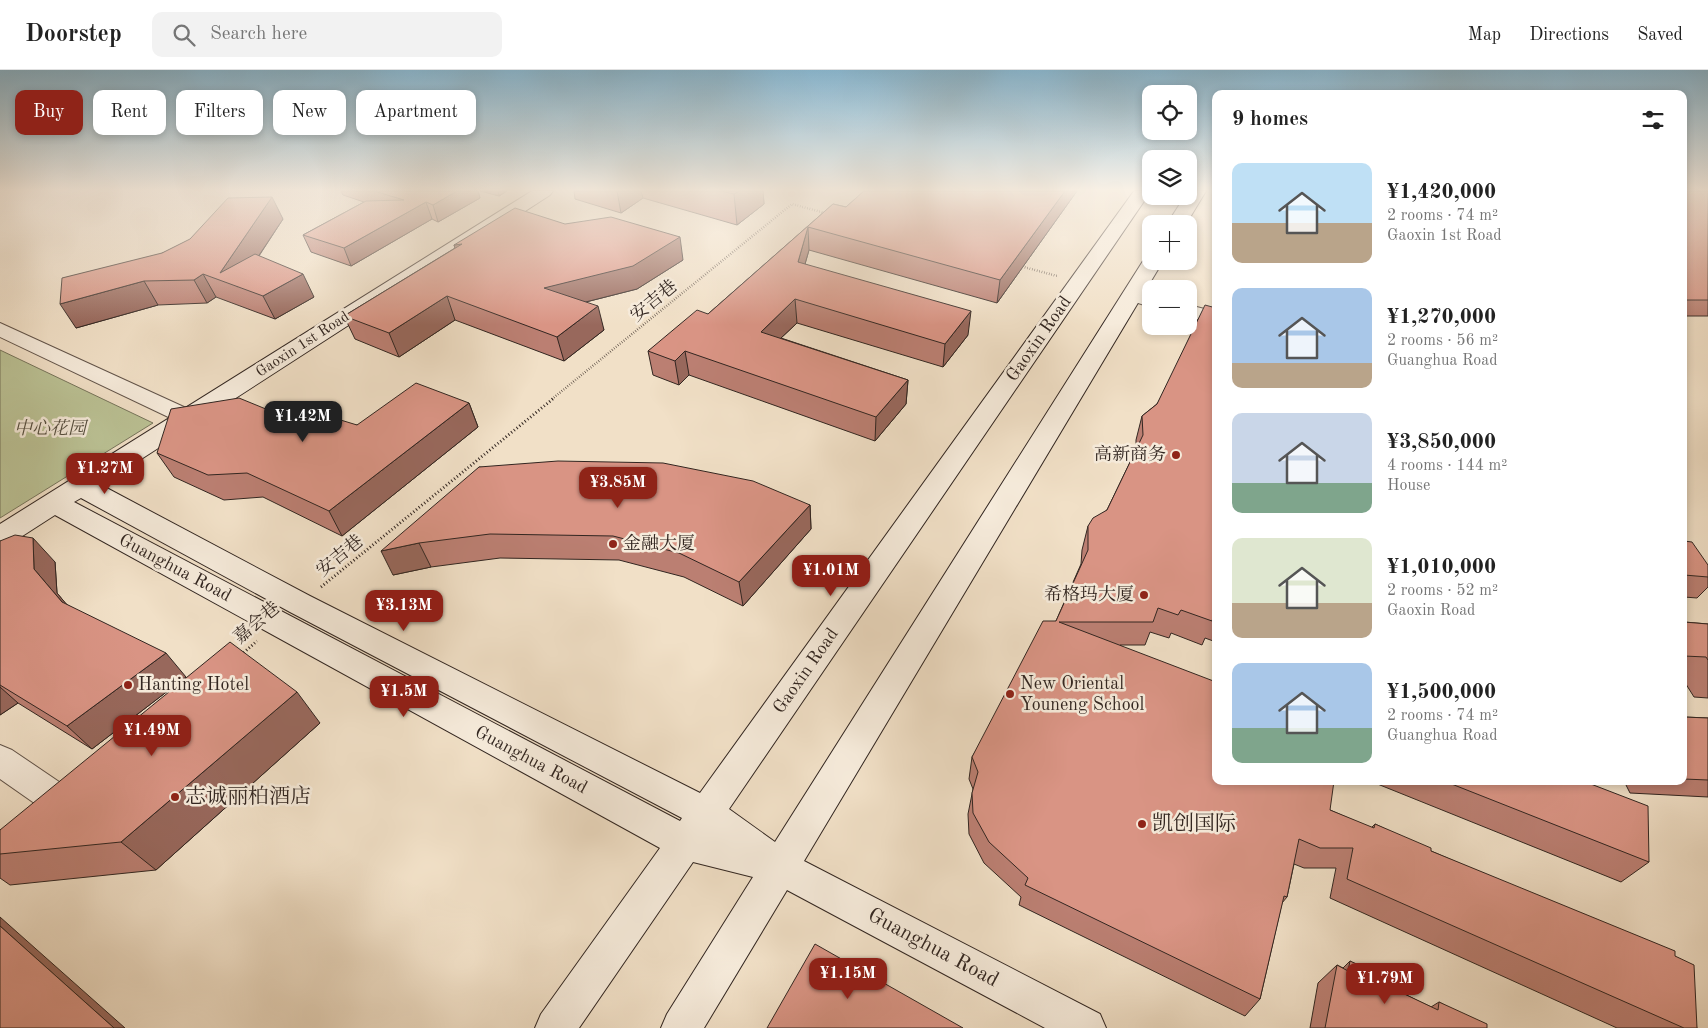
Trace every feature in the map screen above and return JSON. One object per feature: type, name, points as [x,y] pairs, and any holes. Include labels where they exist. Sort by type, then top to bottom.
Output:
[{"type":"street","name":"Gaoxin 1st Road","points":[[0,537],[474,236]]},
{"type":"street","name":"Gaoxin Road","points":[[555,1028],[1112,236]]},
{"type":"street","points":[[682,1028],[780,867],[1141,298],[1150,270]]},
{"type":"street","points":[[1197,313],[1212,317]]},
{"type":"street","points":[[0,329],[189,418]]},
{"type":"street","name":"Guanghua Road","points":[[82,486],[289,614],[686,843],[780,867]]},
{"type":"street","name":"Guanghua Road","points":[[54,503],[707,814],[780,867],[1086,1028]]},
{"type":"street","points":[[0,760],[62,803]]},
{"type":"path","name":"安吉巷","points":[[289,614],[753,236]]},
{"type":"path","points":[[1012,264],[1079,282]]},
{"type":"path","name":"嘉会巷","points":[[234,661],[289,614]]},
{"type":"green space","name":"中心花园","points":[[0,350],[153,423],[0,518]]},
{"type":"building","points":[[193,236],[246,236],[220,273],[255,254],[303,274],[263,296],[203,274],[194,280],[144,281],[60,304],[62,278],[162,253]]},
{"type":"building","points":[[305,236],[366,236],[344,248]]},
{"type":"building","points":[[469,236],[680,237],[633,266],[544,288],[598,306],[557,337],[447,296],[389,333],[344,316],[462,244],[454,245]]},
{"type":"building","points":[[797,236],[806,236],[798,262],[971,311],[945,344],[795,299],[761,332],[908,380],[876,417],[685,351],[675,361],[648,351],[697,310],[708,314]]},
{"type":"building","points":[[840,236],[1032,236],[1000,280]]},
{"type":"building","points":[[1687,236],[1708,236],[1708,300],[1687,300]]},
{"type":"building","points":[[1205,305],[1212,307],[1212,621],[1181,610],[1178,615],[1158,608],[1153,622],[1059,622],[1212,680],[1212,785],[1333,785],[1330,810],[1374,828],[1375,824],[1431,848],[1431,851],[1675,951],[1675,956],[1694,965],[1697,1028],[1684,1028],[1347,879],[1353,848],[1320,848],[1299,839],[1287,897],[1284,896],[1260,999],[1025,885],[1028,878],[989,842],[973,813],[972,793],[978,772],[972,757],[1043,621],[1056,621],[1088,550],[1088,526],[1093,518],[1107,510],[1143,435],[1142,416],[1157,404],[1190,335],[1197,335],[1197,322]]},
{"type":"building","points":[[416,383],[469,403],[329,511],[247,473],[208,475],[157,453],[171,409],[239,398],[317,430],[334,418],[357,425]]},
{"type":"building","name":"金融大厦","points":[[558,461],[663,463],[753,481],[810,505],[739,582],[679,553],[613,536],[490,534],[419,543],[381,551],[479,467]]},
{"type":"building","points":[[15,535],[33,538],[34,569],[62,602],[166,653],[67,726],[0,685],[0,541]]},
{"type":"building","points":[[1687,541],[1692,542],[1708,565],[1708,577],[1687,575]]},
{"type":"building","points":[[1687,622],[1708,624],[1708,660],[1706,657],[1687,656]]},
{"type":"building","points":[[230,642],[297,692],[121,842],[0,854],[0,830]]},
{"type":"building","points":[[1687,717],[1708,718],[1708,780],[1687,779]]},
{"type":"building","points":[[1454,785],[1593,785],[1648,806],[1649,862]]},
{"type":"building","points":[[0,926],[114,1028],[0,1028]]},
{"type":"building","points":[[815,944],[963,1028],[767,1028]]},
{"type":"building","points":[[1350,961],[1399,983],[1398,991],[1438,1010],[1439,1002],[1487,1024],[1487,1028],[1325,1028],[1337,965],[1348,971]]},
{"type":"place","name":"高新商务","points":[[1176,455]]},
{"type":"place","name":"金融大厦","points":[[613,544]]},
{"type":"place","name":"希格玛大厦","points":[[1144,595]]},
{"type":"place","name":"Hanting Hotel","points":[[128,685]]},
{"type":"place","name":"New Oriental Youneng School","points":[[1010,694]]},
{"type":"place","name":"志诚丽柏酒店","points":[[175,797]]},
{"type":"place","name":"凯创国际","points":[[1142,824]]}]
